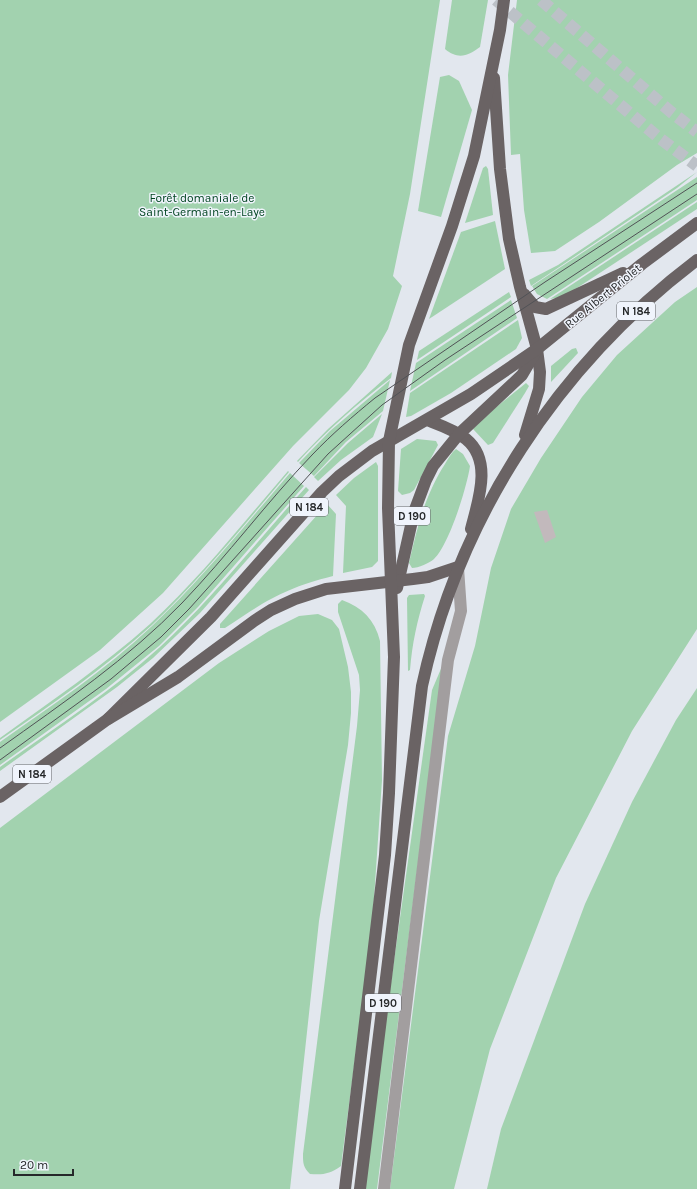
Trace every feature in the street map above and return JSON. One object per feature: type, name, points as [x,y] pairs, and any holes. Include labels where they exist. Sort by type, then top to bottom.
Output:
[{"type":"main road","name":"D 190","points":[[344,1189],[385,855],[393,724],[392,609],[394,581],[388,508],[389,441],[409,346],[452,226],[474,156],[504,0]]},
{"type":"main road","name":"D 190","points":[[493,61],[500,169],[506,216],[520,287],[537,349],[540,383],[520,450]]},
{"type":"main road","name":"Rue Albert Priolet","points":[[427,420],[537,349],[642,264],[697,223]]},
{"type":"main road","name":"N 184","points":[[0,798],[108,719],[192,667],[254,620],[289,602],[311,593],[337,586],[428,577],[458,568],[491,501],[520,450],[548,408],[581,368],[639,307],[697,260]]},
{"type":"main road","points":[[520,287],[535,307],[546,309],[559,305],[642,264]]},
{"type":"main road","name":"D 190","points":[[394,581],[414,512],[426,480],[441,456],[458,434],[522,375],[537,349]]},
{"type":"main road","name":"N 184","points":[[108,719],[211,617],[322,492],[354,464],[389,441],[427,420],[458,434],[475,448],[480,462],[482,476],[480,493],[467,550]]},
{"type":"main road","name":"D 190","points":[[360,1189],[422,686],[434,636],[458,568]]},
{"type":"lane","points":[[384,1189],[448,660],[461,610],[458,568]]},
{"type":"green space","name":"Forêt domaniale de Saint-Germain-en-Laye","points":[[0,0],[440,0],[410,194],[393,276],[402,286],[388,329],[366,368],[349,390],[293,446],[163,593],[100,650],[0,722]]},
{"type":"green space","points":[[452,0],[488,0],[480,47],[463,56],[454,55],[445,49]]},
{"type":"green space","points":[[517,0],[697,0],[697,153],[677,165],[599,222],[555,251],[531,253],[524,210],[520,154],[511,155],[508,75]]},
{"type":"green space","points":[[449,75],[459,81],[472,110],[441,217],[418,211],[440,77]]},
{"type":"green space","points":[[486,166],[488,169],[493,215],[465,223],[483,168]]},
{"type":"green space","points":[[697,172],[677,188],[531,286],[529,280],[558,265]]},
{"type":"green space","points":[[697,177],[697,200],[547,299],[537,294],[532,286]]},
{"type":"green space","points":[[697,202],[697,209],[577,288],[562,297],[550,299]]},
{"type":"green space","points":[[495,221],[505,269],[429,319],[461,232]]},
{"type":"green space","points":[[697,287],[697,629],[632,731],[556,878],[490,1049],[454,1189],[390,1189],[448,736],[475,646],[491,568],[511,509],[541,458],[582,397],[617,355],[675,302]]},
{"type":"green space","points":[[509,292],[511,297],[417,360],[419,351]]},
{"type":"green space","points":[[511,300],[517,318],[410,391],[416,363]]},
{"type":"green space","points":[[518,320],[522,338],[516,349],[451,393],[411,416],[406,417],[410,393]]},
{"type":"green space","points":[[576,348],[578,353],[551,382],[551,366],[572,349]]},
{"type":"green space","points":[[392,372],[391,378],[342,418],[298,462],[297,461],[328,429]]},
{"type":"green space","points":[[390,380],[383,411],[346,442],[314,476],[299,463],[330,431]]},
{"type":"green space","points":[[526,383],[529,386],[525,393],[493,443],[488,445],[473,429],[495,408]]},
{"type":"green space","points":[[382,414],[373,437],[341,460],[318,481],[314,477],[348,443]]},
{"type":"green space","points":[[417,439],[436,441],[438,445],[414,490],[410,493],[402,495],[398,491],[401,449]]},
{"type":"green space","points":[[456,449],[463,454],[470,466],[465,487],[451,529],[446,542],[434,559],[424,565],[412,568],[409,563],[427,500],[438,476]]},
{"type":"green space","points":[[376,462],[378,466],[378,561],[372,567],[343,573],[346,506],[336,495],[354,478]]},
{"type":"green space","points":[[288,471],[289,472],[188,589],[152,625],[97,671],[0,740],[0,738],[95,669],[150,624],[204,569]]},
{"type":"green space","points":[[290,473],[304,486],[198,607],[159,646],[106,689],[0,765],[0,742],[59,701],[97,672],[152,626],[206,571]]},
{"type":"green space","points":[[306,487],[309,490],[200,613],[153,658],[117,687],[0,771],[0,767],[122,679],[160,647],[217,589]]},
{"type":"green space","points":[[327,504],[336,514],[333,576],[302,585],[276,596],[225,628],[220,628],[220,624]]},
{"type":"green space","points":[[424,594],[425,596],[417,624],[410,670],[408,671],[407,598],[409,595]]},
{"type":"green space","points":[[342,600],[356,606],[367,615],[378,633],[380,641],[382,780],[372,928],[341,1166],[333,1171],[323,1174],[310,1174],[303,1162],[303,1154],[357,726],[360,690],[359,675],[338,612],[338,604]]},
{"type":"green space","points":[[318,614],[332,620],[339,629],[348,667],[351,692],[351,713],[348,745],[319,921],[290,1189],[0,1189],[0,828],[219,663],[269,631],[299,616]]},
{"type":"green space","points":[[443,664],[377,1189],[362,1189],[432,690]]},
{"type":"green space","points":[[697,688],[697,1189],[487,1189],[501,1129],[585,904],[632,802],[676,720]]},
{"type":"building","points":[[547,510],[556,537],[545,543],[534,512]]},
{"type":"tunnel","points":[[496,0],[658,137],[697,166]]},
{"type":"tunnel","points":[[541,0],[671,112],[697,132]]},
{"type":"tram line","points":[[0,748],[95,679],[140,643],[162,623],[199,585],[279,491],[312,455],[343,425],[375,398],[545,282],[697,183]]},
{"type":"tram line","points":[[0,760],[111,679],[161,637],[189,609],[328,454],[382,405],[445,360],[697,194]]}]
